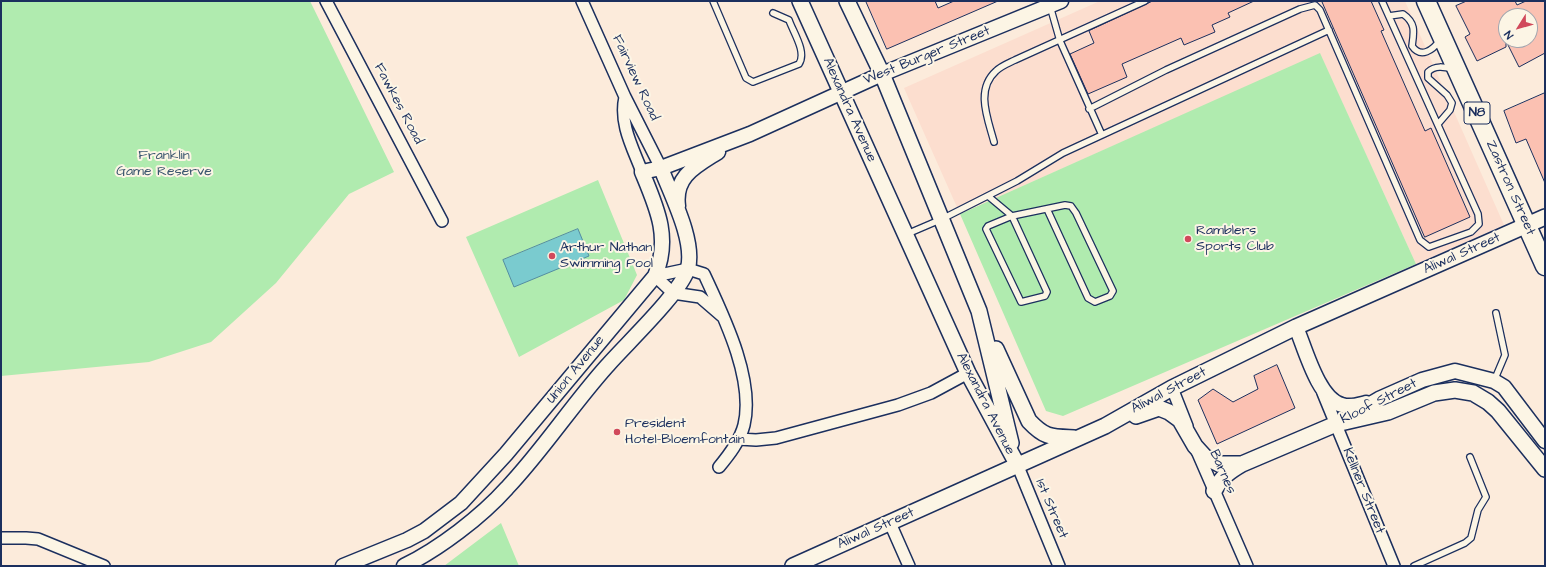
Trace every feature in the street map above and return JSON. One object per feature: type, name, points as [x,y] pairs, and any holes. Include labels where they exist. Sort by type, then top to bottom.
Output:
[{"type":"highway","name":"Zastron Street","points":[[1426,1],[1545,266]]},
{"type":"main road","name":"Alexandra Avenue","points":[[800,1],[968,373],[1016,464]]},
{"type":"main road","name":"Alexandra Avenue","points":[[848,1],[882,74],[979,311],[1016,464]]},
{"type":"main road","name":"Aliwal Street","points":[[793,566],[890,523],[1016,464],[1105,426],[1172,388],[1296,328],[1545,217]]},
{"type":"main road","points":[[979,311],[1019,402],[1029,420],[1036,428],[1051,437],[1078,438]]},
{"type":"main road","name":"Kloof Street","points":[[1336,424],[1388,412],[1434,393],[1455,390],[1473,393],[1488,402],[1498,411],[1545,469]]},
{"type":"main road","points":[[1105,426],[1159,408],[1169,412],[1180,420],[1195,446],[1204,457],[1219,464],[1242,464]]},
{"type":"main road","points":[[1214,491],[1219,481],[1227,473],[1242,464],[1336,424]]},
{"type":"street","name":"Fawkes Road","points":[[326,1],[442,221]]},
{"type":"street","name":"Fairview Road","points":[[583,1],[625,97],[661,168]]},
{"type":"street","name":"West Burger Street","points":[[642,172],[661,168],[750,134],[882,74],[1053,3]]},
{"type":"street","name":"Union Avenue","points":[[343,566],[407,540],[441,519],[461,503],[520,437],[655,276],[661,260],[662,233],[659,217],[625,126],[623,115],[625,97]]},
{"type":"street","points":[[679,216],[677,197],[685,176],[695,167],[750,134]]},
{"type":"street","name":"Union Avenue","points":[[404,566],[447,539],[488,507],[508,488],[606,366],[674,293],[688,268],[690,243],[661,168]]},
{"type":"street","points":[[655,276],[688,268],[704,274],[725,319],[744,382],[744,425],[739,439],[719,467]]},
{"type":"street","points":[[655,276],[674,293],[700,297],[725,319]]},
{"type":"street","name":"Kellner Street","points":[[1296,328],[1394,566]]},
{"type":"street","name":"Kloof Street","points":[[1336,424],[1379,399],[1422,380],[1455,371],[1494,381],[1504,387],[1538,428],[1545,441]]},
{"type":"street","points":[[739,439],[756,440],[776,438],[898,404],[931,393],[968,373]]},
{"type":"street","name":"Barnes","points":[[1172,388],[1195,446],[1247,566]]},
{"type":"street","points":[[1321,388],[1334,402],[1340,405],[1356,405],[1379,399]]},
{"type":"street","points":[[520,437],[538,450]]},
{"type":"street","name":"1st Street","points":[[1016,464],[1059,566]]},
{"type":"street","points":[[890,523],[909,566]]},
{"type":"street","points":[[1,538],[26,538],[38,540],[104,566]]},
{"type":"lane","points":[[713,1],[746,78],[750,82],[799,64],[802,59],[802,52],[789,20],[773,13]]},
{"type":"lane","points":[[994,142],[984,103],[987,84],[996,71],[1015,60],[1145,1]]},
{"type":"lane","points":[[1089,109],[1166,70],[1300,9],[1315,5],[1320,10],[1329,30],[1420,240],[1429,247],[1471,232],[1478,224],[1478,214],[1382,1]]},
{"type":"lane","points":[[1053,3],[1060,40],[1089,109],[1102,135]]},
{"type":"lane","points":[[1389,16],[1403,14],[1410,18],[1415,29],[1412,46],[1415,51],[1420,53],[1426,52],[1436,46],[1442,36]]},
{"type":"lane","points":[[905,235],[942,220],[1018,181],[1063,153],[1329,30]]},
{"type":"lane","points":[[1438,124],[1450,110],[1452,103],[1447,95],[1428,78],[1428,72],[1432,68],[1441,66],[1457,70]]},
{"type":"lane","points":[[988,196],[1012,216],[1047,292],[1045,296],[1023,303],[1019,300],[986,232],[988,226],[1012,216],[1065,205],[1071,206],[1113,291],[1110,296],[1095,302],[1088,298],[1047,209]]},
{"type":"lane","points":[[1494,381],[1505,355],[1496,313]]},
{"type":"lane","points":[[1414,566],[1465,543],[1471,538],[1478,510],[1486,497],[1470,458]]},
{"type":"shaded area","points":[[1100,1],[1405,1],[1504,225],[1416,264],[1320,54],[960,214],[904,88]]},
{"type":"green space","name":"Franklin Game Reserve","points":[[1,1],[310,1],[394,172],[349,194],[276,283],[211,342],[149,362],[1,376]]},
{"type":"green space","name":"Ramblers Sports Club","points":[[1320,53],[1416,264],[1063,416],[1046,411],[960,214]]},
{"type":"green space","name":"Arthur Nathan Swimming Pool","points":[[598,180],[637,275],[624,300],[519,357],[466,237]]},
{"type":"green space","points":[[501,523],[519,566],[444,566]]},
{"type":"water","points":[[578,229],[589,256],[514,287],[503,260]]},
{"type":"building","points":[[866,1],[935,1],[938,8],[954,1],[998,1],[887,49]]},
{"type":"building","points":[[1153,1],[1254,1],[1228,13],[1230,17],[1212,25],[1215,32],[1184,45],[1181,38],[1122,64],[1127,77],[1088,94],[1070,54],[1094,43],[1089,31]]},
{"type":"building","points":[[1322,1],[1371,1],[1384,30],[1381,31],[1425,131],[1431,128],[1470,217],[1425,237]]},
{"type":"building","points":[[1467,1],[1515,1],[1517,5],[1526,1],[1545,1],[1545,53],[1519,67],[1510,48],[1538,48],[1538,8],[1498,8],[1498,48],[1504,48],[1477,61],[1465,37],[1470,34],[1456,6]]},
{"type":"building","points":[[1545,93],[1545,183],[1526,139],[1516,143],[1504,111]]},
{"type":"building","points":[[1277,365],[1295,408],[1217,444],[1198,400],[1213,389],[1233,402],[1258,389],[1254,376]]},
{"type":"place","name":"Ramblers Sports Club","points":[[1188,239]]},
{"type":"place","name":"Arthur Nathan Swimming Pool","points":[[552,256]]},
{"type":"place","name":"President Hotel-Bloemfontain","points":[[617,432]]}]
